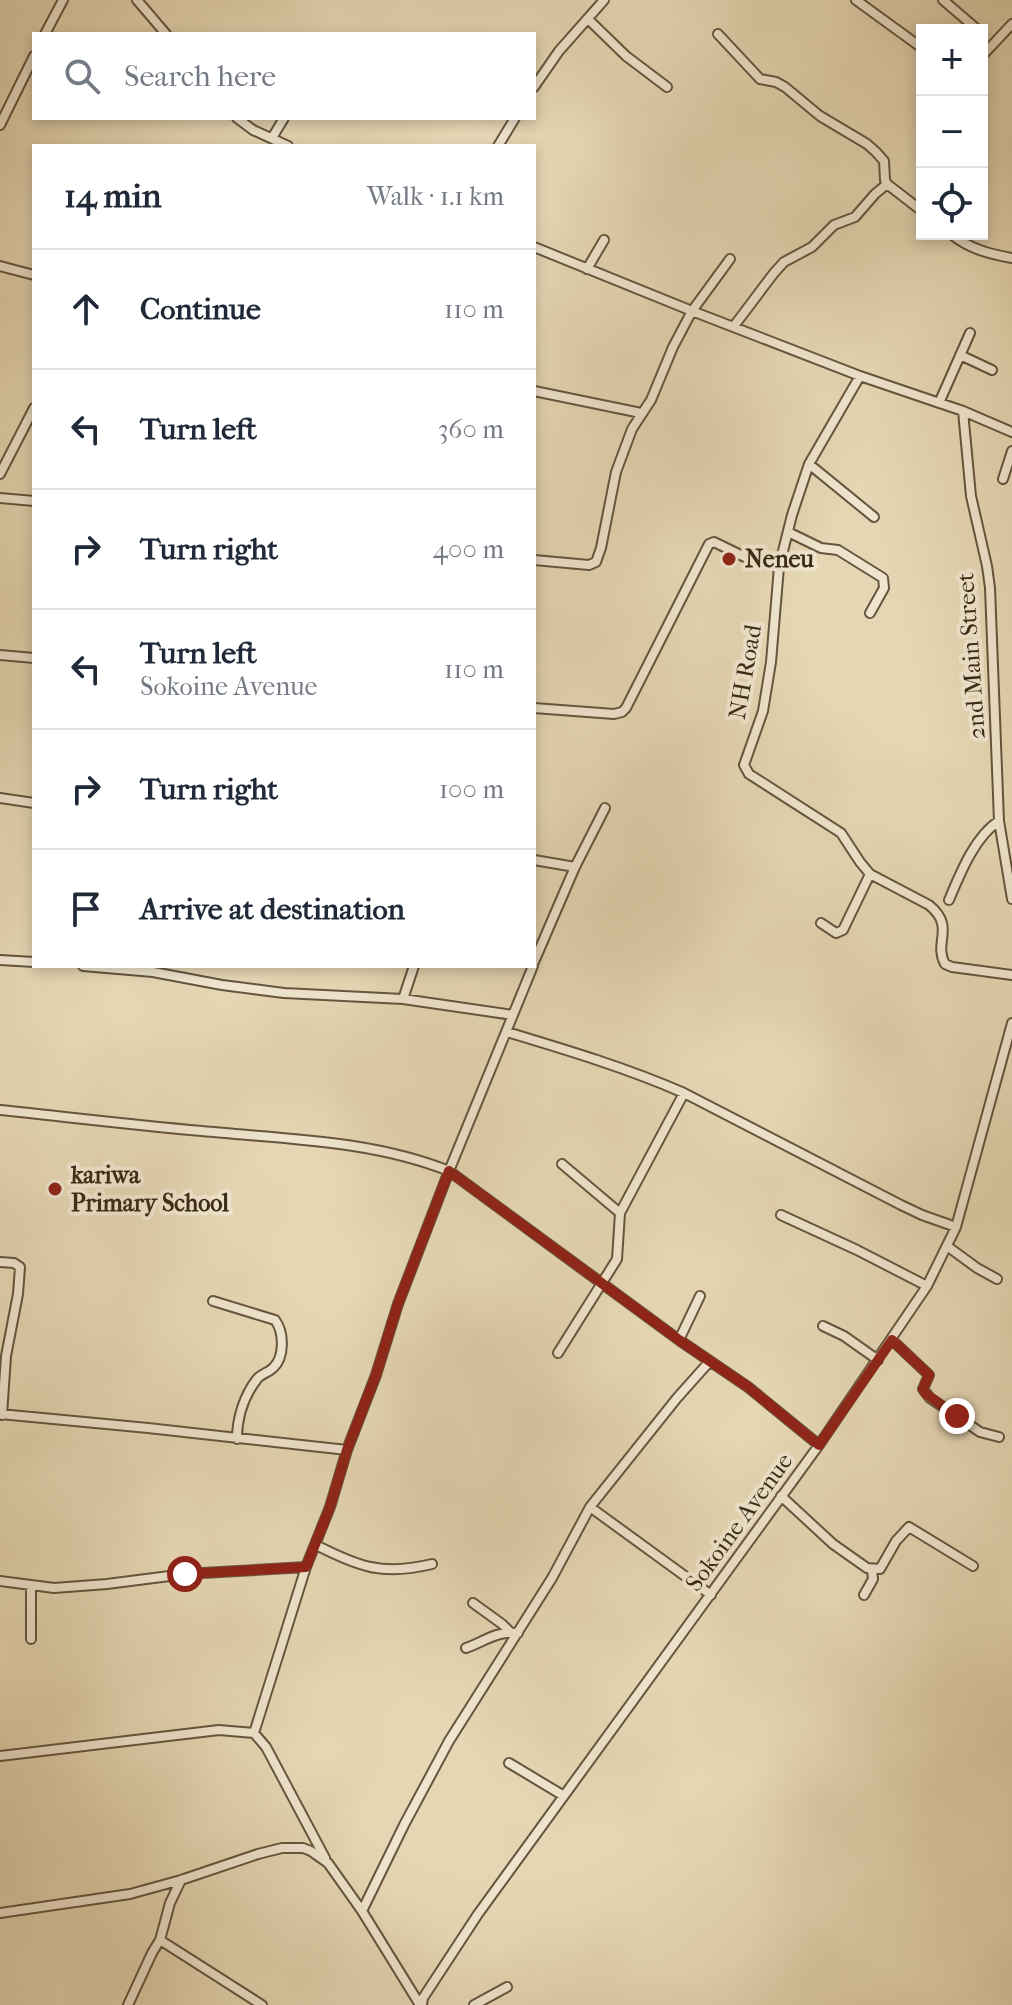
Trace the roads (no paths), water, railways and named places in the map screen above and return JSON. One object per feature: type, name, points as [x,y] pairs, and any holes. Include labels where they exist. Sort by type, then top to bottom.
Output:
[{"type":"street","points":[[46,32],[63,0]]},
{"type":"street","points":[[137,0],[164,32]]},
{"type":"street","points":[[536,84],[559,51],[604,0]]},
{"type":"street","points":[[856,0],[916,44]]},
{"type":"street","points":[[943,0],[971,24]]},
{"type":"street","points":[[588,19],[626,56],[667,87]]},
{"type":"street","points":[[988,50],[1012,24]]},
{"type":"street","points":[[718,34],[760,79],[779,83],[820,116],[867,144],[884,161],[887,184],[916,206]]},
{"type":"street","points":[[988,38],[994,43]]},
{"type":"street","points":[[0,125],[32,60]]},
{"type":"street","points":[[240,120],[253,130],[284,144]]},
{"type":"street","points":[[272,138],[283,120]]},
{"type":"street","points":[[499,144],[514,120]]},
{"type":"street","points":[[734,326],[784,262],[812,247],[834,225],[855,217],[887,184]]},
{"type":"street","points":[[587,269],[604,240]]},
{"type":"street","points":[[960,240],[986,253],[1012,258]]},
{"type":"street","points":[[536,248],[692,311],[1012,432]]},
{"type":"street","points":[[536,560],[589,565],[596,562],[616,472],[632,429],[651,400],[692,311],[730,259]]},
{"type":"street","points":[[0,266],[32,274]]},
{"type":"street","points":[[939,403],[970,333]]},
{"type":"street","points":[[960,355],[992,370]]},
{"type":"street","name":"NH Road","points":[[860,376],[809,464],[797,497],[779,567],[771,662],[763,711],[744,765],[749,774],[841,833],[870,874],[937,912],[942,918],[941,957],[945,964],[1012,975]]},
{"type":"street","points":[[536,391],[641,413]]},
{"type":"street","name":"2nd Main Street","points":[[963,411],[971,496],[990,588],[999,821],[1012,899]]},
{"type":"street","points":[[0,474],[32,412]]},
{"type":"street","points":[[1003,479],[1012,451]]},
{"type":"street","points":[[809,464],[874,517]]},
{"type":"street","points":[[0,498],[32,501]]},
{"type":"street","points":[[788,532],[821,548],[838,550],[883,578],[884,588],[870,613]]},
{"type":"street","points":[[536,708],[602,714],[622,712],[672,621],[709,544],[714,542],[753,561],[779,567]]},
{"type":"street","points":[[0,655],[32,658]]},
{"type":"street","points":[[0,798],[32,803]]},
{"type":"street","points":[[536,957],[575,867],[605,808]]},
{"type":"street","points":[[949,900],[981,838],[987,829],[999,821]]},
{"type":"street","points":[[536,860],[575,867]]},
{"type":"street","points":[[821,923],[836,933],[843,930],[870,874]]},
{"type":"street","points":[[0,960],[32,962]]},
{"type":"street","points":[[106,968],[153,972],[284,993],[403,999],[513,1015]]},
{"type":"street","points":[[403,999],[413,968]]},
{"type":"street","points":[[254,1733],[306,1567],[330,1507],[398,1304],[531,968]]},
{"type":"street","name":"Sokoine Avenue","points":[[422,2003],[478,1914],[819,1445],[927,1286],[956,1227],[1012,1023]]},
{"type":"street","points":[[507,1032],[634,1072],[684,1093],[901,1205],[956,1227]]},
{"type":"street","points":[[558,1353],[617,1259],[620,1213],[684,1093]]},
{"type":"street","points":[[0,1110],[294,1138],[407,1157],[449,1171],[748,1387],[819,1445]]},
{"type":"street","points":[[562,1164],[620,1213]]},
{"type":"street","points":[[781,1215],[927,1286]]},
{"type":"street","points":[[947,1246],[997,1279]]},
{"type":"street","points":[[0,1262],[14,1263],[20,1267],[6,1356],[1,1414],[347,1450]]},
{"type":"street","points":[[679,1340],[700,1296]]},
{"type":"street","points":[[213,1301],[275,1320],[280,1332],[280,1355],[274,1367],[260,1376],[249,1393],[240,1413],[237,1439]]},
{"type":"street","points":[[823,1326],[844,1336],[878,1360]]},
{"type":"street","points":[[892,1340],[929,1375],[923,1389],[930,1398],[983,1433],[999,1437]]},
{"type":"street","points":[[362,1911],[449,1741],[566,1554],[590,1507],[710,1361]]},
{"type":"street","points":[[781,1496],[833,1544],[872,1570],[880,1569],[896,1541],[909,1527],[973,1566]]},
{"type":"street","points":[[590,1507],[711,1595]]},
{"type":"street","points":[[316,1545],[361,1566],[384,1570],[432,1564]]},
{"type":"street","points":[[0,1581],[68,1587],[185,1574],[306,1567]]},
{"type":"street","points":[[864,1595],[873,1579],[872,1570]]},
{"type":"street","points":[[31,1586],[31,1639]]},
{"type":"street","points":[[473,1603],[514,1633]]},
{"type":"street","points":[[466,1648],[492,1636],[514,1633]]},
{"type":"street","points":[[0,1756],[219,1730],[254,1733],[266,1747],[328,1863],[422,2003],[431,2005]]},
{"type":"street","points":[[509,1763],[564,1796]]},
{"type":"street","points":[[0,1913],[130,1894],[282,1848],[303,1848],[328,1863]]},
{"type":"street","points":[[128,2005],[160,1940],[170,1903],[181,1880]]},
{"type":"street","points":[[160,1940],[262,2005]]},
{"type":"street","points":[[474,2005],[507,1987]]},
{"type":"place","name":"Neneu","points":[[729,559]]},
{"type":"place","name":"kariwa Primary School","points":[[55,1189]]}]
